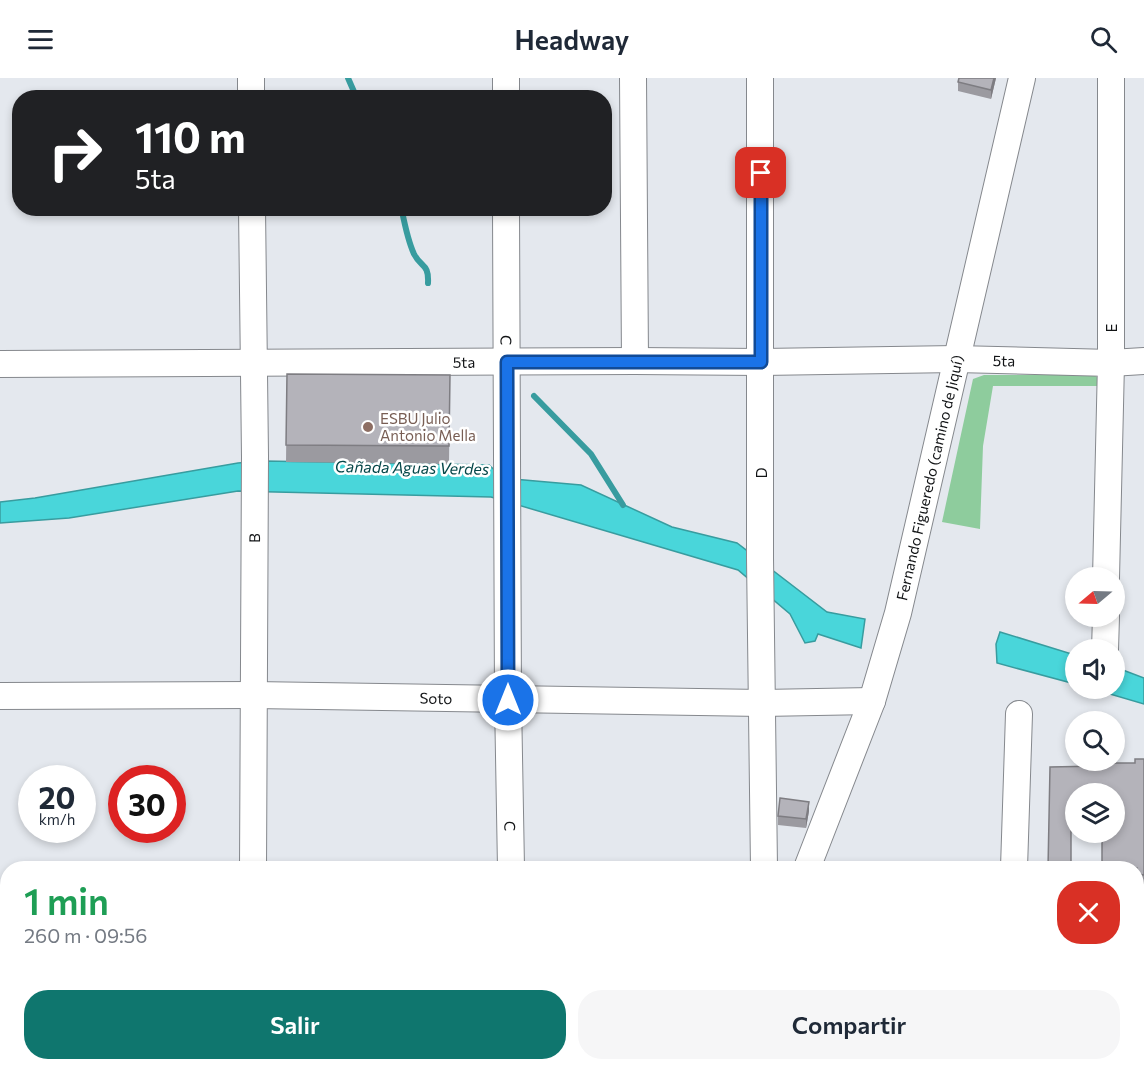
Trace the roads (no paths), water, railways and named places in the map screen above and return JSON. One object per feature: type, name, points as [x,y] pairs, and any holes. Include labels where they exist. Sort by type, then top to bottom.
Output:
[{"type":"street","points":[[633,78],[635,361]]},
{"type":"street","name":"D","points":[[760,78],[760,558],[764,861]]},
{"type":"street","name":"Fernando Figueredo (camino de Jiquí)","points":[[810,861],[872,701],[898,613],[1022,78]]},
{"type":"street","name":"E","points":[[1106,567],[1111,363],[1111,78]]},
{"type":"street","name":"B","points":[[252,216],[255,456],[253,861]]},
{"type":"street","name":"C","points":[[506,216],[511,861]]},
{"type":"street","name":"5ta","points":[[0,364],[957,360],[1111,363],[1144,361]]},
{"type":"street","name":"Soto","points":[[0,696],[252,695],[762,704],[872,701]]},
{"type":"street","points":[[1014,861],[1019,714]]},
{"type":"water","name":"Cañada Aguas Verdes","points":[[264,461],[489,465],[500,475],[513,479],[581,485],[672,527],[737,543],[827,612],[865,619],[861,648],[818,634],[815,641],[805,643],[790,614],[738,570],[491,497],[238,491],[69,518],[0,523],[0,502],[238,463]]},
{"type":"water","points":[[1000,632],[1065,652],[1065,681],[997,663],[996,644]]},
{"type":"water","points":[[1125,671],[1144,678],[1144,704],[1125,698]]},
{"type":"waterway","points":[[348,78],[353,90]]},
{"type":"waterway","points":[[403,216],[408,239],[414,254],[426,269],[428,283]]},
{"type":"waterway","points":[[534,396],[591,454],[623,505]]},
{"type":"place","name":"ESBU Julio Antonio Mella","points":[[368,427]]}]
